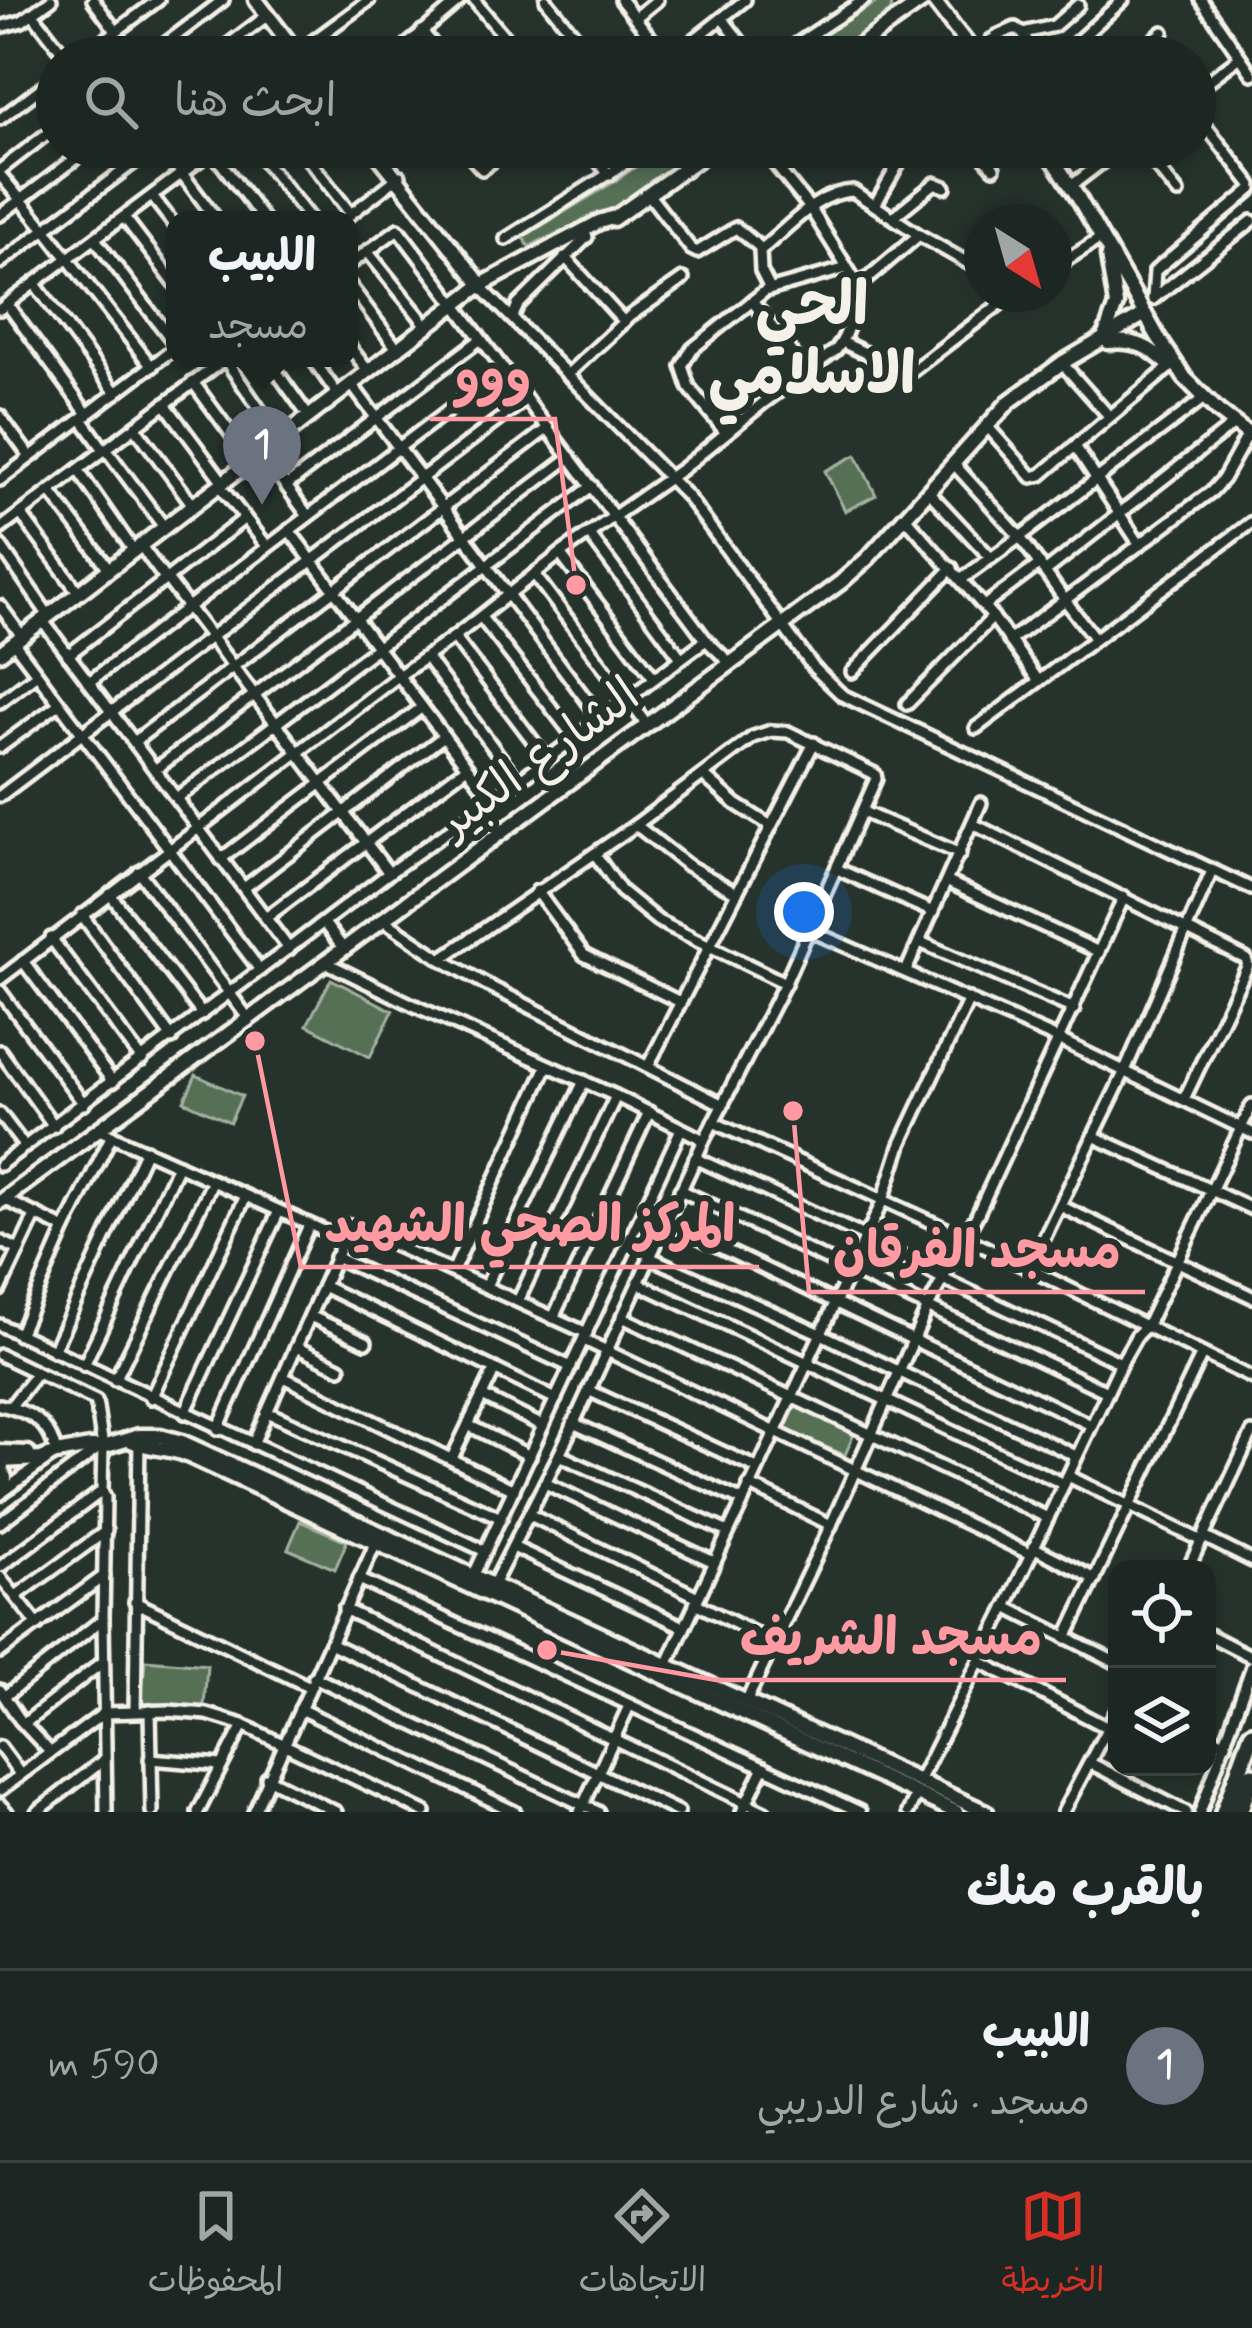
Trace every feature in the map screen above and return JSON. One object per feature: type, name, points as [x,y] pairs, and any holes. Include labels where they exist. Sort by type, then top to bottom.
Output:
[{"type":"highway","points":[[1224,1812],[1252,1734]]},
{"type":"highway","points":[[1238,1812],[1252,1775]]},
{"type":"street","points":[[0,27],[15,24],[51,0]]},
{"type":"street","points":[[93,0],[116,31]]},
{"type":"street","points":[[110,36],[158,0]]},
{"type":"street","points":[[176,36],[223,0]]},
{"type":"street","points":[[261,0],[286,36]]},
{"type":"street","points":[[261,0],[288,36]]},
{"type":"street","points":[[318,36],[354,4],[369,0]]},
{"type":"street","points":[[417,36],[460,0]]},
{"type":"street","points":[[474,0],[503,36]]},
{"type":"street","points":[[546,0],[574,36]]},
{"type":"street","points":[[621,0],[651,36]]},
{"type":"street","points":[[635,18],[657,0]]},
{"type":"street","points":[[698,36],[746,0]]},
{"type":"street","points":[[809,36],[864,0]]},
{"type":"street","points":[[868,36],[904,5],[928,0],[959,36]]},
{"type":"street","points":[[1083,36],[1123,0]]},
{"type":"street","points":[[1201,0],[1252,74]]},
{"type":"street","points":[[998,36],[1011,28],[1023,33],[1054,26],[1076,2],[1093,27]]},
{"type":"street","points":[[32,14],[49,36]]},
{"type":"street","points":[[240,36],[268,15]]},
{"type":"street","points":[[722,18],[736,36]]},
{"type":"street","points":[[422,32],[425,36]]},
{"type":"street","points":[[1158,36],[1163,32]]},
{"type":"street","points":[[568,36],[572,33]]},
{"type":"street","points":[[1216,75],[1240,57]]},
{"type":"street","points":[[0,118],[36,91]]},
{"type":"street","points":[[1147,310],[1155,271],[1252,187],[1216,138]]},
{"type":"street","points":[[36,143],[0,172],[152,367]]},
{"type":"street","points":[[0,215],[63,168]]},
{"type":"street","points":[[0,262],[130,168]]},
{"type":"street","points":[[178,168],[210,211]]},
{"type":"street","points":[[164,526],[3,307],[189,168]]},
{"type":"street","points":[[227,168],[258,211]]},
{"type":"street","points":[[270,168],[304,211]]},
{"type":"street","points":[[313,168],[343,211]]},
{"type":"street","points":[[392,168],[512,318],[670,478],[709,524],[820,675],[852,701],[1252,889]]},
{"type":"street","points":[[604,168],[609,175]]},
{"type":"street","points":[[506,239],[620,168]]},
{"type":"street","points":[[512,318],[518,305],[587,237],[686,168]]},
{"type":"street","points":[[875,205],[896,168]]},
{"type":"street","points":[[1059,168],[1185,378]]},
{"type":"street","points":[[1071,186],[1090,168]]},
{"type":"street","points":[[1158,168],[1178,193]]},
{"type":"street","points":[[0,979],[560,554],[670,478],[842,342],[856,282],[810,208],[779,169]]},
{"type":"street","points":[[355,211],[399,177]]},
{"type":"street","points":[[893,217],[935,183],[945,187]]},
{"type":"street","points":[[760,250],[810,208],[845,190],[964,261]]},
{"type":"street","points":[[649,195],[697,252],[736,228],[760,250],[761,271],[770,289]]},
{"type":"street","points":[[152,196],[166,214]]},
{"type":"street","points":[[124,217],[166,272]]},
{"type":"street","points":[[0,653],[456,306],[615,217]]},
{"type":"street","points":[[1147,310],[1252,221]]},
{"type":"street","points":[[358,258],[399,229],[706,640],[730,664]]},
{"type":"street","points":[[856,282],[868,278],[919,235]]},
{"type":"street","points":[[487,288],[587,237]]},
{"type":"street","points":[[94,239],[166,334]]},
{"type":"street","points":[[1072,259],[1104,243]]},
{"type":"street","points":[[1010,641],[1213,491],[1250,435],[1142,344],[1102,341],[1116,305],[1104,243]]},
{"type":"street","points":[[368,250],[431,324]]},
{"type":"street","points":[[565,257],[623,322]]},
{"type":"street","points":[[726,434],[689,387],[682,366],[692,350],[770,289],[847,268]]},
{"type":"street","points":[[568,375],[623,322],[683,279]]},
{"type":"street","points":[[35,284],[116,393]]},
{"type":"street","points":[[358,296],[398,350]]},
{"type":"street","points":[[752,301],[806,371]]},
{"type":"street","name":"الشارع الكبير","points":[[2,1201],[842,582],[1033,382],[1147,310]]},
{"type":"street","points":[[842,342],[912,371],[989,312]]},
{"type":"street","points":[[286,486],[481,339]]},
{"type":"street","points":[[0,480],[166,354]]},
{"type":"street","points":[[358,358],[369,372]]},
{"type":"street","points":[[1062,363],[1109,416]]},
{"type":"street","points":[[0,529],[213,367]]},
{"type":"street","points":[[231,367],[280,439]]},
{"type":"street","points":[[273,367],[309,417]]},
{"type":"street","points":[[318,367],[338,395]]},
{"type":"street","points":[[987,426],[1031,477],[1041,475],[1170,367]]},
{"type":"street","points":[[89,682],[503,369]]},
{"type":"street","points":[[193,382],[308,516]]},
{"type":"street","points":[[352,385],[600,718]]},
{"type":"street","points":[[962,579],[1204,398]]},
{"type":"street","points":[[0,796],[526,399]]},
{"type":"street","points":[[165,404],[267,546]]},
{"type":"street","points":[[0,416],[30,457]]},
{"type":"street","points":[[984,606],[1118,514],[1234,424]]},
{"type":"street","points":[[135,427],[193,505]]},
{"type":"street","points":[[135,741],[548,428]]},
{"type":"street","points":[[1075,446],[1140,545]]},
{"type":"street","points":[[156,769],[570,457]]},
{"type":"street","points":[[953,464],[1019,537],[1094,639]]},
{"type":"street","points":[[77,470],[188,606],[389,873]]},
{"type":"street","points":[[177,798],[592,486]]},
{"type":"street","points":[[50,491],[110,570]]},
{"type":"street","points":[[928,491],[991,558]]},
{"type":"street","points":[[21,514],[79,593]]},
{"type":"street","points":[[905,517],[993,616],[1038,680]]},
{"type":"street","points":[[68,656],[245,518]]},
{"type":"street","points":[[976,728],[1252,522]]},
{"type":"street","points":[[290,530],[492,800]]},
{"type":"street","points":[[589,534],[681,658]]},
{"type":"street","points":[[0,545],[68,656],[289,949]]},
{"type":"street","points":[[560,554],[654,679]]},
{"type":"street","points":[[852,672],[952,568]]},
{"type":"street","points":[[534,574],[647,725]]},
{"type":"street","points":[[0,606],[37,674],[260,970]]},
{"type":"street","points":[[481,616],[574,737]]},
{"type":"street","points":[[907,704],[993,616]]},
{"type":"street","points":[[454,637],[546,758]]},
{"type":"street","points":[[0,1165],[706,640]]},
{"type":"street","points":[[426,657],[518,781]]},
{"type":"street","points":[[0,702],[37,674]]},
{"type":"street","points":[[0,747],[59,704]]},
{"type":"street","points":[[221,859],[422,708]]},
{"type":"street","points":[[441,958],[596,854],[764,732],[788,732],[875,774],[863,812],[785,982],[695,1158],[559,1455],[491,1590]]},
{"type":"street","points":[[244,888],[444,736]]},
{"type":"street","points":[[648,1066],[814,743]]},
{"type":"street","points":[[267,917],[467,766]]},
{"type":"street","points":[[703,775],[771,826]]},
{"type":"street","points":[[906,971],[981,802]]},
{"type":"street","points":[[863,812],[960,854]]},
{"type":"street","points":[[973,824],[1246,959],[1248,965],[1184,1100]]},
{"type":"street","points":[[636,825],[687,865],[737,893]]},
{"type":"street","points":[[596,854],[621,891],[645,912],[785,982]]},
{"type":"street","points":[[837,869],[933,912]]},
{"type":"street","points":[[139,872],[248,1018]]},
{"type":"street","points":[[1029,1269],[1124,1073],[1212,872]]},
{"type":"street","points":[[948,882],[1099,952]]},
{"type":"street","points":[[537,891],[584,955],[680,1002]]},
{"type":"street","points":[[110,894],[202,1014]]},
{"type":"street","points":[[746,1702],[1124,898]]},
{"type":"street","points":[[82,915],[172,1038]]},
{"type":"street","points":[[382,920],[543,1015],[723,1105]]},
{"type":"street","points":[[324,923],[343,948]]},
{"type":"street","points":[[809,930],[969,998],[1252,1133]]},
{"type":"street","points":[[52,938],[142,1060]]},
{"type":"street","points":[[920,942],[1074,1010]]},
{"type":"street","points":[[23,961],[113,1082]]},
{"type":"street","points":[[325,962],[704,1140]]},
{"type":"street","points":[[0,991],[84,1104]]},
{"type":"street","points":[[667,1665],[883,1200],[901,1144],[969,998]]},
{"type":"street","points":[[0,1051],[54,1126]]},
{"type":"street","points":[[453,1271],[547,1066]]},
{"type":"street","points":[[486,1286],[584,1081]]},
{"type":"street","points":[[518,1300],[616,1096]]},
{"type":"street","points":[[908,1812],[1090,1425],[1121,1363],[1147,1325],[1252,1105]]},
{"type":"street","points":[[554,1318],[649,1112]]},
{"type":"street","points":[[0,1114],[25,1147]]},
{"type":"street","points":[[713,1122],[964,1237],[1252,1378]]},
{"type":"street","points":[[97,1129],[342,1239]]},
{"type":"street","points":[[471,1580],[681,1129]]},
{"type":"street","points":[[19,1335],[112,1135]]},
{"type":"street","points":[[1093,1136],[1252,1209]]},
{"type":"street","points":[[52,1351],[146,1150]]},
{"type":"street","points":[[695,1158],[1121,1363]]},
{"type":"street","points":[[84,1365],[178,1165]]},
{"type":"street","points":[[103,1810],[106,1531],[96,1401],[213,1181]]},
{"type":"street","points":[[680,1190],[1107,1392]]},
{"type":"street","points":[[152,1398],[246,1196]]},
{"type":"street","points":[[2,1201],[65,1229]]},
{"type":"street","points":[[1060,1206],[1252,1297]]},
{"type":"street","points":[[185,1413],[279,1211]]},
{"type":"street","points":[[0,1290],[36,1214]]},
{"type":"street","points":[[665,1221],[1090,1425]]},
{"type":"street","points":[[218,1429],[309,1225]]},
{"type":"street","points":[[253,1474],[267,1412],[352,1225],[518,1300],[607,1352],[1095,1579]]},
{"type":"street","points":[[0,1241],[19,1250]]},
{"type":"street","points":[[335,1257],[571,1367]]},
{"type":"street","points":[[649,1257],[1076,1456]]},
{"type":"street","points":[[638,1283],[888,1402],[1129,1504],[1252,1562]]},
{"type":"street","points":[[323,1286],[556,1399]]},
{"type":"street","points":[[310,1316],[366,1342]]},
{"type":"street","points":[[622,1317],[1048,1518]]},
{"type":"street","points":[[0,1325],[485,1552]]},
{"type":"street","points":[[296,1347],[340,1368]]},
{"type":"street","points":[[1066,1638],[1202,1354]]},
{"type":"street","points":[[0,1355],[96,1401]]},
{"type":"street","points":[[452,1458],[495,1369]]},
{"type":"street","points":[[0,1494],[51,1454],[53,1437],[45,1424],[5,1406],[37,1373]]},
{"type":"street","points":[[283,1377],[514,1490]]},
{"type":"street","points":[[588,1390],[757,1468]]},
{"type":"street","points":[[482,1396],[543,1426]]},
{"type":"street","points":[[267,1412],[501,1518]]},
{"type":"street","points":[[573,1423],[743,1501]]},
{"type":"street","points":[[468,1425],[530,1456]]},
{"type":"street","points":[[1192,1560],[1247,1459],[1252,1433]]},
{"type":"street","points":[[0,1494],[5,1478],[0,1463],[160,1436],[182,1442],[918,1787],[986,1812]]},
{"type":"street","points":[[136,1440],[185,1454],[471,1580]]},
{"type":"street","points":[[135,1711],[136,1440]]},
{"type":"street","points":[[0,1523],[102,1447]]},
{"type":"street","points":[[0,1452],[51,1454]]},
{"type":"street","points":[[559,1455],[728,1532]]},
{"type":"street","points":[[545,1484],[714,1562]]},
{"type":"street","points":[[749,1485],[831,1525]]},
{"type":"street","points":[[0,1567],[102,1491]]},
{"type":"street","points":[[530,1515],[774,1642]]},
{"type":"street","points":[[16,1596],[106,1531]]},
{"type":"street","points":[[254,1812],[376,1542]]},
{"type":"street","points":[[513,1547],[684,1627]]},
{"type":"street","points":[[0,1634],[4,1649],[104,1576]]},
{"type":"street","points":[[0,1577],[38,1625]]},
{"type":"street","points":[[359,1579],[860,1812]]},
{"type":"street","points":[[491,1590],[746,1702],[918,1787],[956,1812]]},
{"type":"street","points":[[136,1602],[598,1812]]},
{"type":"street","points":[[1006,1607],[1108,1659]]},
{"type":"street","points":[[344,1609],[744,1807],[765,1812]]},
{"type":"street","points":[[50,1752],[2,1693],[103,1619]]},
{"type":"street","points":[[1200,1812],[1252,1661],[1216,1639]]},
{"type":"street","points":[[330,1643],[678,1812]]},
{"type":"street","points":[[979,1661],[1108,1728],[1064,1812]]},
{"type":"street","points":[[25,1723],[104,1662]]},
{"type":"street","points":[[581,1808],[629,1706]]},
{"type":"street","points":[[300,1709],[515,1812]]},
{"type":"street","points":[[151,1711],[152,1812]]},
{"type":"street","points":[[0,1790],[104,1713],[151,1711],[208,1714],[243,1725],[425,1812]]},
{"type":"street","points":[[198,1812],[243,1725]]},
{"type":"street","points":[[1216,1739],[1226,1744]]},
{"type":"street","points":[[0,1747],[20,1774]]},
{"type":"street","points":[[150,1759],[221,1765]]},
{"type":"street","points":[[37,1812],[104,1760]]},
{"type":"street","points":[[1090,1763],[1186,1812]]},
{"type":"street","points":[[744,1807],[764,1767]]},
{"type":"street","points":[[268,1778],[336,1812]]},
{"type":"street","points":[[0,1805],[7,1812]]},
{"type":"green space","points":[[881,0],[892,1],[891,11],[859,36],[824,36]]},
{"type":"green space","points":[[634,168],[674,168],[602,216],[529,247],[523,237]]},
{"type":"green space","points":[[856,455],[876,495],[845,511],[825,471]]},
{"type":"green space","points":[[331,979],[393,1011],[370,1057],[307,1025]]},
{"type":"green space","points":[[196,1075],[242,1096],[230,1122],[184,1101]]},
{"type":"green space","points":[[795,1403],[856,1429],[845,1455],[784,1430]]},
{"type":"green space","points":[[300,1521],[347,1541],[335,1569],[288,1549]]},
{"type":"green space","points":[[145,1660],[207,1665],[204,1707],[141,1703]]},
{"type":"place","name":"اللبيب","points":[[262,505]]},
{"type":"place","name":"ووو","points":[[576,585]]},
{"type":"place","name":"المركز الصحي الشهيد","points":[[255,1041]]},
{"type":"place","name":"مسجد الفرقان","points":[[793,1111]]},
{"type":"place","name":"مسجد الشريف","points":[[547,1650]]},
{"type":"district","name":"الحي الاسلامي","points":[[812,342]]}]
